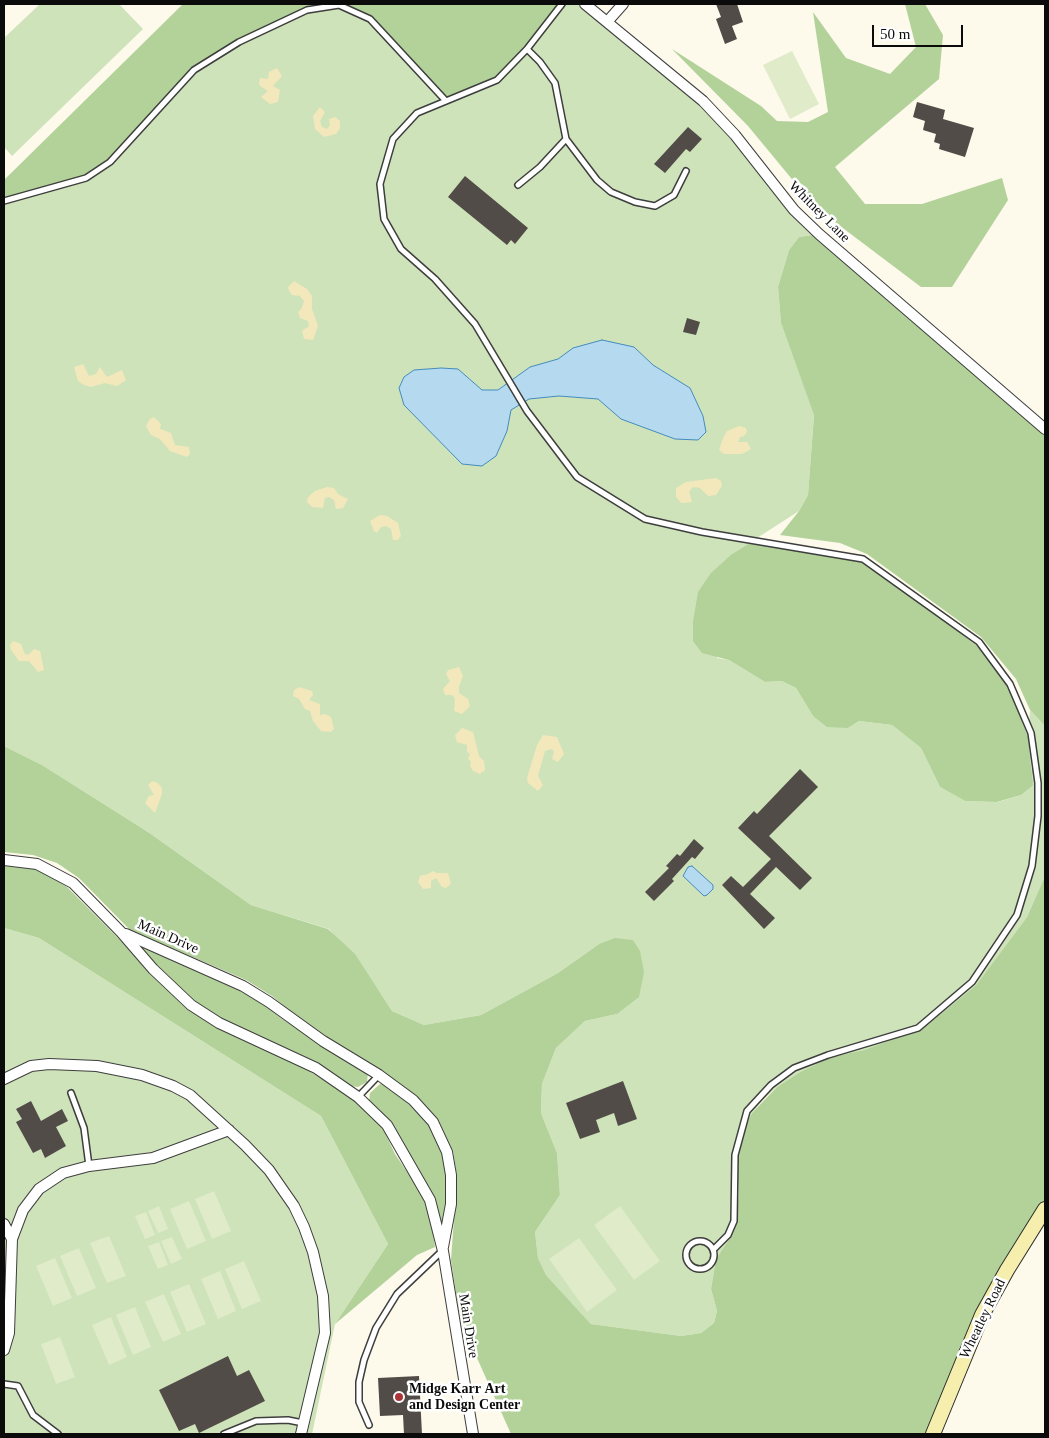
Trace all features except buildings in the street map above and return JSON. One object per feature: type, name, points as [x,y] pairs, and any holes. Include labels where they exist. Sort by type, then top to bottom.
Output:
[{"type":"main road","name":"Wheatley Road","points":[[933,1434],[982,1316],[1007,1270],[1045,1209]]},
{"type":"street","name":"Whitney Lane","points":[[584,4],[703,101],[735,135],[794,210],[819,234],[1045,429]]},
{"type":"street","points":[[607,22],[623,4]]},
{"type":"street","points":[[4,860],[38,864],[73,883],[121,932]]},
{"type":"street","name":"Main Drive","points":[[121,932],[242,986],[269,1002],[322,1041],[379,1075],[413,1100],[433,1122],[447,1152],[451,1175],[451,1204],[442,1251]]},
{"type":"street","name":"Main Drive","points":[[121,932],[153,969],[191,1005],[219,1023],[316,1068],[358,1097],[387,1126],[430,1200],[442,1251],[472,1434]]},
{"type":"street","points":[[4,1079],[23,1069],[49,1064],[97,1066],[142,1075],[173,1086],[190,1095],[268,1170],[294,1206],[314,1252],[323,1296],[325,1333],[301,1434]]},
{"type":"street","points":[[4,1350],[9,1333],[12,1239],[23,1210],[39,1189],[63,1174],[89,1166],[154,1158],[228,1130]]},
{"type":"street","points":[[4,1224],[12,1239]]},
{"type":"lane","points":[[562,4],[527,49],[497,80],[417,112],[392,138],[380,184],[384,219],[401,249],[435,279],[476,324],[527,411],[577,477],[645,519],[702,532],[863,559],[979,642],[1010,684],[1031,733],[1038,783],[1038,816],[1032,866],[1017,915],[972,982],[918,1028],[828,1055],[794,1068],[771,1085],[747,1111],[735,1155],[734,1221],[728,1235],[713,1250],[713,1259],[708,1267],[698,1269],[687,1261],[686,1252],[694,1242],[708,1243],[713,1250]]},
{"type":"lane","points":[[4,201],[86,178],[110,162],[194,70],[238,42],[308,10],[339,5],[370,19],[446,101]]},
{"type":"lane","points":[[527,49],[540,62],[555,84],[566,139],[597,180],[611,192],[635,202],[655,206],[674,195],[686,171]]},
{"type":"lane","points":[[518,185],[540,167],[566,139]]},
{"type":"lane","points":[[358,1097],[379,1075]]},
{"type":"lane","points":[[71,1093],[84,1128],[89,1166]]},
{"type":"lane","points":[[369,1425],[359,1402],[358,1382],[376,1328],[396,1294],[442,1251]]},
{"type":"lane","points":[[4,1384],[18,1386],[33,1415],[58,1434]]},
{"type":"lane","points":[[224,1434],[234,1432],[256,1421],[288,1420],[303,1423]]},
{"type":"green space","points":[[40,4],[119,4],[143,29],[12,156],[4,147],[4,38]]},
{"type":"green space","points":[[183,4],[562,4],[527,49],[497,80],[446,101],[370,19],[339,5],[307,10],[239,42],[194,70],[110,162],[86,178],[4,201],[4,180]]},
{"type":"green space","points":[[585,4],[703,101],[819,234],[799,237],[789,250],[778,287],[781,323],[814,414],[808,495],[799,511],[732,554],[717,658],[729,660],[765,682],[782,681],[796,688],[813,716],[848,728],[859,721],[892,725],[921,748],[940,787],[965,801],[998,802],[1021,795],[1033,765],[1028,737],[1030,710],[1045,726],[1045,876],[1027,917],[976,985],[925,1027],[864,1050],[831,1057],[800,1072],[777,1087],[752,1113],[737,1167],[739,1193],[734,1233],[716,1259],[711,1289],[717,1311],[714,1323],[701,1333],[681,1336],[591,1324],[546,1275],[538,1258],[535,1232],[560,1195],[557,1153],[541,1113],[542,1084],[556,1048],[585,1021],[617,1014],[599,944],[558,973],[481,1015],[424,1025],[392,1011],[377,988],[329,929],[251,905],[148,832],[42,765],[4,746],[4,201],[194,70],[239,42],[307,10],[339,5]]},
{"type":"green space","points":[[905,4],[925,4],[943,35],[939,79],[835,167],[865,204],[922,204],[1002,178],[1008,200],[952,287],[921,287],[815,207],[748,126],[672,49],[761,106],[777,121],[808,122],[828,112],[813,12],[846,58],[890,74],[916,47]]},
{"type":"green space","points":[[792,51],[819,104],[790,119],[763,65]]},
{"type":"green space","points":[[819,234],[1045,429],[1045,726],[1030,710],[1016,679],[981,637],[867,554],[840,543],[780,535],[799,511],[808,495],[814,415],[781,323],[778,287],[789,250],[799,237]]},
{"type":"green space","points":[[751,542],[863,559],[977,646],[1008,685],[1028,737],[1033,785],[1021,795],[997,802],[965,801],[940,787],[921,748],[892,725],[859,721],[848,728],[827,727],[813,716],[796,688],[782,681],[765,682],[729,660],[702,653],[693,641],[693,622],[698,592],[711,573],[732,554]]},
{"type":"green space","points":[[4,746],[42,765],[148,832],[251,905],[328,929],[355,954],[392,1011],[424,1025],[481,1015],[558,973],[599,944],[615,938],[633,940],[640,951],[644,972],[639,997],[617,1014],[585,1021],[556,1048],[542,1084],[541,1113],[557,1153],[560,1195],[535,1232],[538,1258],[546,1275],[591,1324],[681,1336],[701,1333],[714,1323],[717,1311],[711,1289],[716,1259],[734,1232],[739,1193],[737,1167],[740,1139],[752,1113],[777,1087],[800,1072],[831,1057],[864,1050],[925,1027],[976,985],[1027,917],[1045,876],[1045,1209],[1007,1270],[933,1434],[511,1434],[460,1320],[451,1260],[457,1177],[453,1151],[439,1121],[415,1098],[316,1032],[272,996],[246,980],[130,930],[79,878],[57,863],[33,855],[4,852]]},
{"type":"green space","points":[[4,866],[33,868],[67,887],[180,1000],[298,1064],[358,1102],[382,1126],[395,1154],[424,1197],[430,1212],[435,1247],[417,1255],[335,1324],[388,1244],[321,1116],[39,938],[4,928]]},
{"type":"green space","points":[[4,928],[39,938],[321,1116],[388,1244],[335,1324],[312,1434],[4,1434]]},
{"type":"green space","points":[[132,940],[255,998],[282,1019],[368,1072],[367,1082],[358,1087],[349,1086],[208,1012],[173,983]]},
{"type":"green space","points":[[380,1084],[388,1084],[426,1118],[446,1152],[449,1185],[443,1235],[437,1212],[369,1101],[370,1093]]},
{"type":"green space","points":[[214,1191],[231,1231],[212,1239],[195,1199]]},
{"type":"green space","points":[[189,1201],[206,1241],[187,1249],[170,1209]]},
{"type":"green space","points":[[159,1206],[168,1229],[158,1233],[148,1211]]},
{"type":"green space","points":[[620,1206],[660,1261],[634,1280],[594,1225]]},
{"type":"green space","points":[[146,1212],[155,1235],[145,1239],[135,1216]]},
{"type":"green space","points":[[109,1236],[126,1276],[107,1283],[90,1243]]},
{"type":"green space","points":[[172,1237],[182,1259],[171,1264],[161,1241]]},
{"type":"green space","points":[[579,1238],[617,1290],[587,1312],[549,1259]]},
{"type":"green space","points":[[159,1242],[168,1265],[158,1269],[148,1246]]},
{"type":"green space","points":[[79,1248],[96,1288],[77,1296],[60,1256]]},
{"type":"green space","points":[[55,1258],[72,1298],[53,1306],[36,1266]]},
{"type":"green space","points":[[244,1261],[261,1301],[242,1309],[225,1269]]},
{"type":"green space","points":[[220,1271],[236,1311],[218,1319],[201,1279]]},
{"type":"green space","points":[[189,1284],[206,1324],[187,1332],[170,1292]]},
{"type":"green space","points":[[164,1294],[181,1334],[163,1342],[145,1302]]},
{"type":"green space","points":[[135,1307],[151,1347],[133,1355],[116,1315]]},
{"type":"green space","points":[[111,1317],[127,1357],[109,1365],[92,1325]]},
{"type":"green space","points":[[60,1337],[75,1377],[56,1384],[41,1344]]},
{"type":"sand","points":[[277,68],[282,76],[273,86],[280,90],[278,102],[270,104],[261,97],[268,91],[260,86],[259,83],[260,78],[268,79],[269,72]]},
{"type":"sand","points":[[320,107],[325,112],[320,121],[322,127],[327,129],[330,125],[329,119],[335,117],[340,121],[340,128],[336,134],[324,137],[315,129],[313,116]]},
{"type":"sand","points":[[294,281],[307,289],[312,296],[312,309],[318,326],[313,340],[304,339],[302,331],[309,326],[308,321],[300,318],[298,312],[302,308],[304,301],[300,296],[292,295],[289,291],[288,287]]},
{"type":"sand","points":[[83,364],[89,376],[96,374],[100,367],[107,377],[122,370],[126,380],[117,386],[105,383],[91,387],[84,385],[78,381],[74,367]]},
{"type":"sand","points":[[154,417],[161,424],[160,429],[171,433],[175,445],[189,447],[190,454],[187,457],[170,451],[160,439],[151,435],[146,426],[150,419]]},
{"type":"sand","points":[[739,426],[746,428],[747,432],[744,436],[740,437],[738,442],[747,442],[751,449],[742,454],[724,454],[719,450],[723,438],[727,431]]},
{"type":"sand","points":[[716,478],[721,481],[722,486],[716,495],[708,496],[700,488],[693,487],[689,492],[692,502],[681,503],[676,497],[676,488],[686,482]]},
{"type":"sand","points":[[327,487],[334,488],[338,494],[348,499],[343,508],[336,509],[334,500],[329,497],[325,498],[323,508],[312,507],[307,502],[308,497],[315,491]]},
{"type":"sand","points":[[380,515],[387,516],[398,523],[401,536],[398,540],[393,540],[391,529],[386,526],[381,527],[377,533],[374,531],[370,521]]},
{"type":"sand","points":[[13,641],[21,644],[25,654],[28,655],[34,649],[40,651],[44,670],[38,672],[29,661],[19,661],[11,650],[10,645]]},
{"type":"sand","points":[[459,667],[463,676],[459,693],[468,699],[470,706],[462,714],[454,711],[455,699],[452,695],[445,695],[443,689],[450,681],[446,674],[448,670]]},
{"type":"sand","points":[[299,687],[312,691],[313,695],[309,700],[320,704],[320,715],[325,714],[331,717],[334,729],[331,732],[321,731],[313,721],[310,711],[305,709],[299,699],[293,696],[294,690]]},
{"type":"sand","points":[[462,728],[473,732],[479,756],[484,761],[485,770],[480,774],[473,771],[470,766],[471,762],[468,759],[470,754],[467,752],[467,745],[457,742],[455,735]]},
{"type":"sand","points":[[543,735],[557,737],[564,754],[558,762],[552,759],[554,752],[552,749],[545,751],[538,776],[543,785],[538,791],[528,783],[527,778],[537,745]]},
{"type":"sand","points":[[152,781],[158,783],[162,788],[162,794],[155,813],[145,803],[149,796],[154,795],[148,785]]},
{"type":"sand","points":[[433,871],[448,873],[451,884],[446,888],[442,887],[436,878],[431,881],[431,888],[423,889],[418,882],[420,876]]},
{"type":"water","points":[[602,340],[634,347],[653,365],[690,388],[703,416],[706,432],[698,440],[675,439],[621,419],[598,399],[559,396],[529,399],[511,410],[507,431],[496,456],[482,466],[462,464],[404,405],[399,388],[404,377],[414,370],[441,368],[458,369],[482,390],[498,390],[530,367],[558,359],[573,348]]},
{"type":"water","points":[[692,866],[713,885],[713,889],[707,895],[704,896],[683,876],[688,867]]},
{"type":"place","name":"Midge Karr Art and Design Center","points":[[399,1397]]}]
